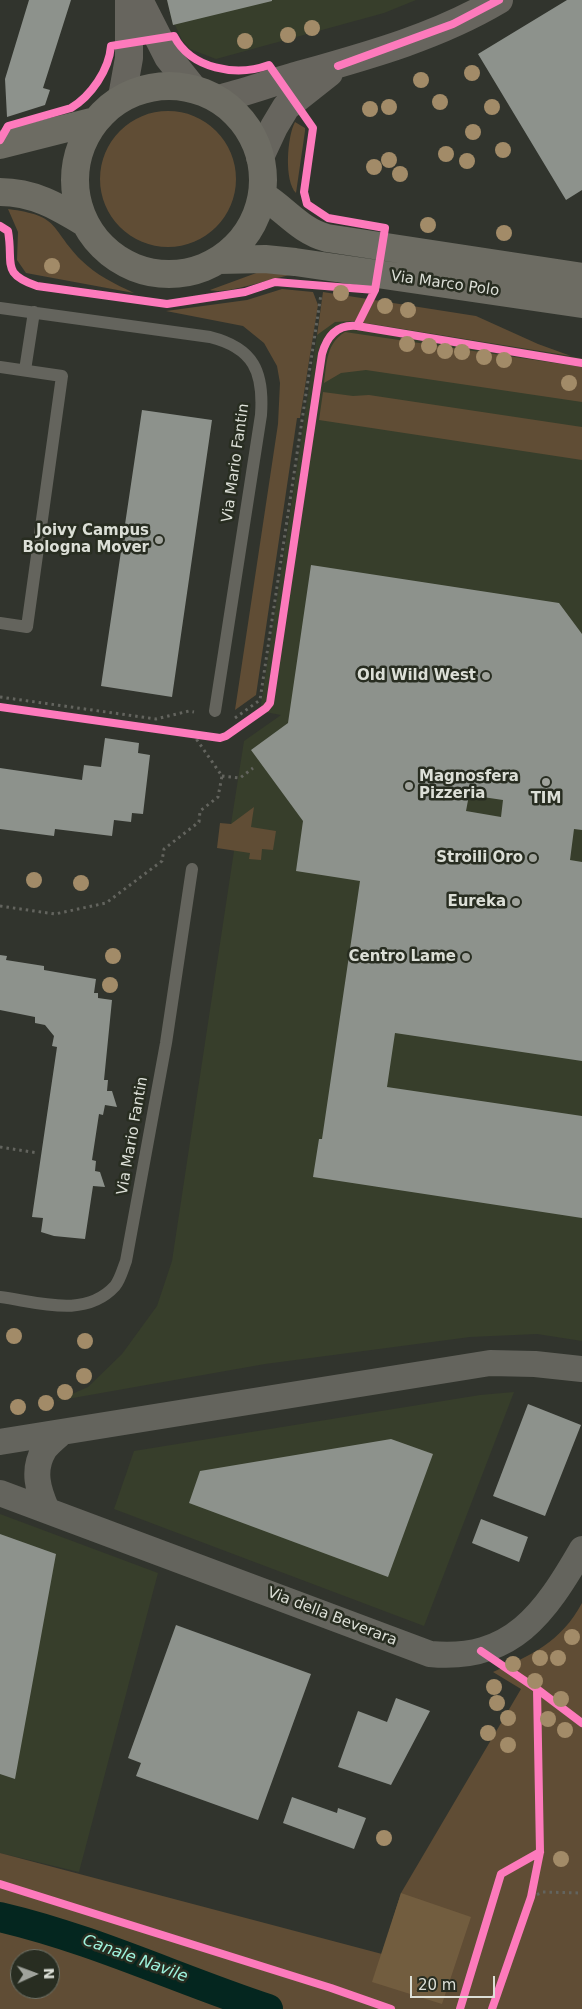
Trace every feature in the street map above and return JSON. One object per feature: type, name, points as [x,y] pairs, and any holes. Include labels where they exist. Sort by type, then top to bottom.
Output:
[{"type":"main road","points":[[122,97],[129,58],[130,0]]},
{"type":"main road","points":[[139,0],[168,57],[192,88]]},
{"type":"main road","points":[[218,99],[338,66],[452,24],[499,0]]},
{"type":"main road","points":[[260,157],[286,107],[338,66]]},
{"type":"main road","points":[[160,85],[192,88],[218,99],[245,124],[260,157],[263,171],[262,195],[252,225],[232,250],[219,260],[194,271],[166,274],[139,270],[102,248],[84,223],[77,204],[74,175],[80,147],[95,121],[108,106],[122,97],[140,89],[160,85]]},
{"type":"main road","points":[[0,145],[95,121]]},
{"type":"main road","points":[[0,192],[22,194],[46,200],[84,223]]},
{"type":"main road","name":"Via Marco Polo","points":[[262,195],[278,205],[302,227],[327,238],[582,277]]},
{"type":"main road","name":"Via Marco Polo","points":[[219,260],[265,259],[303,263],[582,304]]},
{"type":"street","points":[[0,1442],[128,1420],[490,1364],[535,1364],[582,1369]]},
{"type":"street","points":[[47,1510],[37,1490],[38,1470],[44,1449],[61,1433]]},
{"type":"street","name":"Via della Beverara","points":[[0,1493],[430,1654],[454,1656],[481,1652],[505,1641],[526,1627],[555,1595],[582,1549]]},
{"type":"lane","name":"Via Mario Fantin","points":[[0,308],[221,340],[245,352],[256,368],[261,384],[261,415],[215,710]]},
{"type":"lane","points":[[25,370],[34,312]]},
{"type":"lane","points":[[0,367],[62,376],[27,627],[0,623]]},
{"type":"lane","name":"Via Mario Fantin","points":[[0,1297],[71,1307],[95,1301],[116,1285],[126,1261],[166,1043],[192,869]]},
{"type":"path","points":[[41,524],[122,534]]},
{"type":"path","points":[[0,906],[55,914],[106,903],[162,861],[164,848],[199,822],[200,810],[218,797],[222,776],[197,740],[200,735],[186,733]]},
{"type":"path","points":[[222,776],[240,778],[253,768]]},
{"type":"path","points":[[0,1147],[38,1153]]},
{"type":"path","points":[[528,1906],[533,1888]]},
{"type":"path","points":[[531,1897],[543,1892],[582,1893]]},
{"type":"shaded area","points":[[167,0],[416,0],[384,13],[216,59],[190,49],[182,40],[175,25],[173,25]]},
{"type":"shaded area","points":[[168,111],[194,116],[206,122],[216,131],[225,141],[231,153],[236,179],[231,205],[225,217],[216,227],[206,236],[194,242],[168,247],[142,242],[130,236],[120,227],[111,217],[105,205],[100,179],[105,153],[111,141],[120,131],[130,122],[142,116]]},
{"type":"shaded area","points":[[295,122],[305,128],[296,193],[292,187],[288,169],[290,138]]},
{"type":"shaded area","points":[[8,209],[37,215],[46,220],[81,260],[93,270],[134,293],[26,273],[17,260],[18,232]]},
{"type":"shaded area","points":[[259,272],[291,275],[238,288],[218,291],[210,290]]},
{"type":"shaded area","points":[[282,289],[313,292],[318,305],[300,418],[297,418],[256,695],[235,710],[278,424],[280,383],[277,366],[264,343],[243,326],[166,311],[247,300]]},
{"type":"shaded area","points":[[323,292],[476,316],[538,344],[571,356],[353,321],[335,322],[317,335]]},
{"type":"shaded area","points":[[320,315],[582,358],[582,1341],[537,1334],[470,1337],[265,1364],[56,1401],[88,1387],[122,1354],[157,1306],[172,1261],[234,851],[231,824],[244,741],[281,715],[260,711]]},
{"type":"shaded area","points":[[345,332],[582,367],[582,402],[366,370],[341,373],[324,383],[328,354],[334,342]]},
{"type":"shaded area","points":[[323,392],[353,396],[369,395],[582,427],[582,460],[319,420]]},
{"type":"shaded area","points":[[254,807],[251,827],[276,831],[273,850],[262,849],[261,860],[249,859],[250,853],[217,848],[220,823],[231,824]]},
{"type":"shaded area","points":[[514,1392],[424,1626],[114,1509],[134,1451],[480,1395]]},
{"type":"shaded area","points":[[0,1514],[158,1573],[79,1872],[0,1853]]},
{"type":"shaded area","points":[[582,1603],[582,2009],[0,2009],[0,1853],[382,1954],[401,1893],[521,1689],[493,1672],[533,1653],[565,1628]]},
{"type":"shaded area","points":[[401,1893],[471,1917],[442,2004],[372,1982]]},
{"type":"building","points":[[29,0],[71,0],[43,88],[50,90],[45,105],[7,117],[5,79]]},
{"type":"building","points":[[167,0],[272,0],[272,1],[173,25]]},
{"type":"building","points":[[567,0],[582,0],[582,190],[566,200],[478,54]]},
{"type":"building","points":[[142,410],[212,420],[172,697],[101,686]]},
{"type":"building","name":"Centro Lame","points":[[311,565],[559,603],[582,634],[582,830],[574,829],[570,860],[582,862],[582,1061],[395,1033],[387,1087],[582,1116],[582,1218],[313,1177],[319,1139],[322,1139],[360,881],[296,871],[303,821],[251,750],[288,723]],"holes":[[[469,795],[503,800],[501,817],[466,811]]]},
{"type":"building","points":[[105,738],[139,743],[138,753],[150,755],[143,814],[132,813],[131,822],[114,820],[112,836],[55,829],[54,836],[0,829],[0,768],[82,780],[84,765],[101,767]]},
{"type":"building","points":[[0,955],[7,956],[6,960],[44,966],[44,970],[96,979],[94,993],[98,993],[98,998],[112,1000],[104,1080],[108,1080],[107,1091],[112,1091],[117,1107],[105,1105],[103,1115],[99,1114],[92,1160],[96,1161],[95,1171],[100,1172],[105,1187],[93,1186],[85,1239],[54,1236],[41,1232],[43,1218],[32,1217],[57,1047],[52,1046],[54,1036],[45,1025],[35,1023],[35,1017],[0,1010]]},
{"type":"building","points":[[528,1404],[581,1425],[545,1516],[493,1496]]},
{"type":"building","points":[[391,1439],[433,1454],[388,1577],[189,1503],[200,1471]]},
{"type":"building","points":[[481,1519],[528,1537],[519,1562],[472,1543]]},
{"type":"building","points":[[0,1534],[56,1554],[15,1779],[0,1774]]},
{"type":"building","points":[[176,1625],[311,1674],[258,1820],[136,1776],[141,1763],[128,1758]]},
{"type":"building","points":[[396,1698],[430,1711],[391,1785],[338,1767],[358,1711],[387,1722]]},
{"type":"building","points":[[292,1797],[337,1813],[338,1808],[366,1818],[354,1849],[283,1823]]},
{"type":"waterway","name":"Canale Navile","points":[[0,1917],[69,1936],[268,2009]]},
{"type":"cycle path","points":[[338,66],[453,24],[499,0]]},
{"type":"cycle path","points":[[0,140],[8,126],[71,108],[78,103],[92,89],[103,73],[110,55],[111,46],[174,36],[191,56],[203,63],[216,67],[229,70],[243,70],[269,65],[313,128],[304,192],[307,204],[328,218],[385,228],[375,290],[357,326]]},
{"type":"cycle path","points":[[0,226],[8,231],[13,272],[18,277],[37,286],[167,304],[245,292],[275,282],[375,290]]},
{"type":"cycle path","points":[[0,707],[220,738],[226,736],[266,708],[270,703],[322,354],[330,337],[338,329],[357,326],[582,363]]},
{"type":"cycle path","points":[[481,1651],[537,1689]]},
{"type":"cycle path","points":[[492,2009],[531,1897],[540,1852],[537,1689],[582,1723]]},
{"type":"cycle path","points":[[460,2009],[501,1874],[540,1852]]},
{"type":"cycle path","points":[[0,1884],[331,1988],[391,2009]]},
{"type":"place","name":"Joivy Campus Bologna Mover","points":[[159,540]]},
{"type":"place","name":"Old Wild West","points":[[486,676]]},
{"type":"place","name":"TIM","points":[[546,782]]},
{"type":"place","name":"Magnosfera Pizzeria","points":[[409,786]]},
{"type":"place","name":"Stroili Oro","points":[[533,858]]},
{"type":"place","name":"Eureka","points":[[516,902]]},
{"type":"place","name":"Centro Lame","points":[[466,957]]}]
